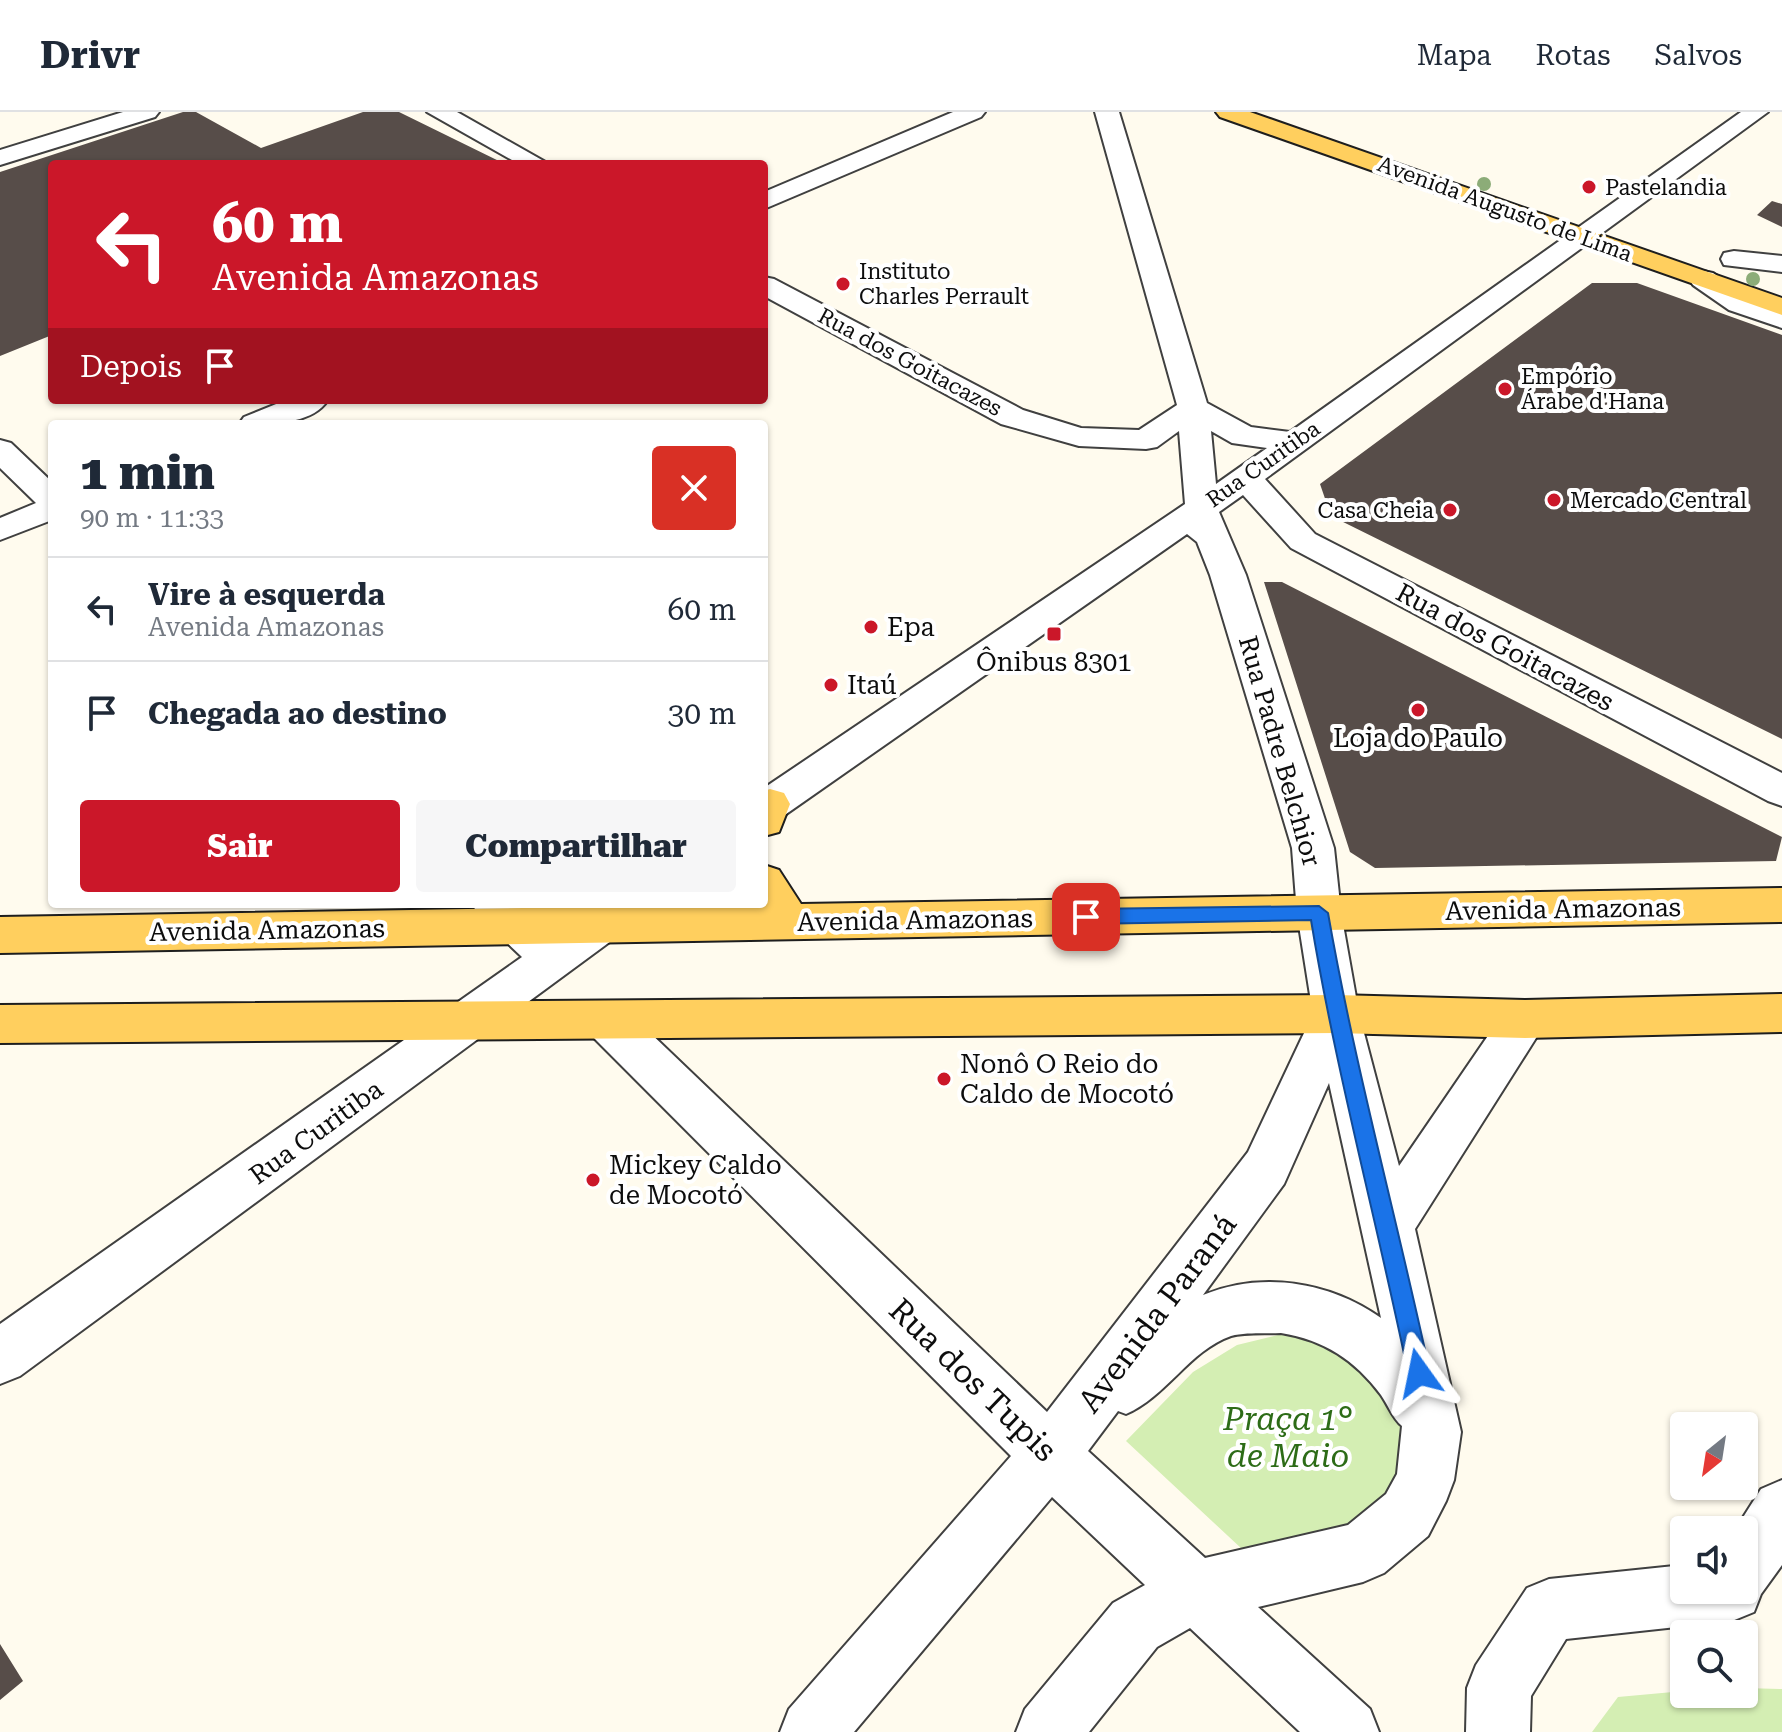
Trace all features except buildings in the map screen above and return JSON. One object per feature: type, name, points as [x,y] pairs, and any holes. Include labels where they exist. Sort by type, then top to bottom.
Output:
[{"type":"main road","name":"Avenida Augusto de Lima","points":[[1228,112],[1586,223],[1703,279],[1782,307]]},
{"type":"main road","name":"Avenida Augusto de Lima","points":[[1612,217],[1641,227]]},
{"type":"main road","points":[[1704,249],[1782,276]]},
{"type":"main road","points":[[768,888],[789,922]]},
{"type":"main road","name":"Avenida Amazonas","points":[[0,935],[506,915],[615,915],[789,922],[1782,905]]},
{"type":"main road","points":[[0,1024],[1336,1014],[1525,1019],[1782,1013]]},
{"type":"street","points":[[0,158],[147,112]]},
{"type":"street","points":[[439,112],[529,160]]},
{"type":"street","points":[[768,199],[973,112]]},
{"type":"street","name":"Rua Padre Belchior","points":[[1107,112],[1193,408],[1209,578],[1292,849],[1319,913]]},
{"type":"street","name":"Rua Curitiba","points":[[768,810],[1246,478],[1586,223],[1612,217],[1756,112]]},
{"type":"street","points":[[1734,259],[1782,264]]},
{"type":"street","points":[[1703,279],[1739,304],[1782,319]]},
{"type":"street","name":"Rua dos Goitacazes","points":[[768,287],[1012,417],[1079,437],[1146,440],[1193,408]]},
{"type":"street","points":[[265,420],[303,404]]},
{"type":"street","points":[[1193,408],[1243,436],[1294,442]]},
{"type":"street","points":[[0,450],[48,496]]},
{"type":"street","name":"Rua dos Goitacazes","points":[[1246,478],[1303,541],[1782,791]]},
{"type":"street","points":[[0,530],[48,510]]},
{"type":"street","points":[[1048,1732],[1135,1625],[1195,1591],[1363,1552],[1407,1515],[1425,1480],[1432,1432],[1388,1225],[1336,1014],[1319,913]]},
{"type":"street","points":[[506,915],[553,960]]},
{"type":"street","name":"Rua Curitiba","points":[[0,1357],[615,915]]},
{"type":"street","name":"Avenida Paraná","points":[[812,1732],[1050,1455],[1266,1168],[1336,1014]]},
{"type":"street","points":[[1388,1225],[1525,1019]]},
{"type":"street","name":"Rua dos Tupis","points":[[606,1020],[1050,1455],[1347,1732]]},
{"type":"street","points":[[1050,1455],[1173,1343],[1225,1312],[1278,1306],[1325,1315],[1366,1339],[1404,1375],[1432,1432]]},
{"type":"street","points":[[1758,1549],[1782,1510]]},
{"type":"street","points":[[1498,1732],[1499,1688],[1549,1610],[1670,1597]]},
{"type":"green space","name":"Praça 1° de Maio","points":[[1282,1334],[1324,1340],[1350,1351],[1407,1418],[1406,1457],[1387,1500],[1348,1533],[1242,1549],[1126,1441],[1193,1372],[1237,1345]]},
{"type":"green space","points":[[1758,1688],[1782,1689],[1782,1732],[1592,1732],[1618,1697],[1670,1692],[1670,1708],[1758,1708]]},
{"type":"place","name":"Pastelandia","points":[[1589,187]]},
{"type":"place","name":"Instituto Charles Perrault","points":[[843,284]]},
{"type":"place","name":"Empório Árabe d'Hana","points":[[1505,389]]},
{"type":"place","name":"Mercado Central","points":[[1554,500]]},
{"type":"place","name":"Casa Cheia","points":[[1450,510]]},
{"type":"place","name":"Epa","points":[[871,627]]},
{"type":"place","name":"Ônibus 8301","points":[[1054,634]]},
{"type":"place","name":"Itaú","points":[[831,685]]},
{"type":"place","name":"Loja do Paulo","points":[[1418,710]]},
{"type":"place","name":"Nonô O Reio do Caldo de Mocotó","points":[[944,1079]]},
{"type":"place","name":"Mickey Caldo de Mocotó","points":[[593,1180]]},
{"type":"route","points":[[1086,917],[1319,913],[1336,1014],[1388,1225],[1419,1373]]}]
